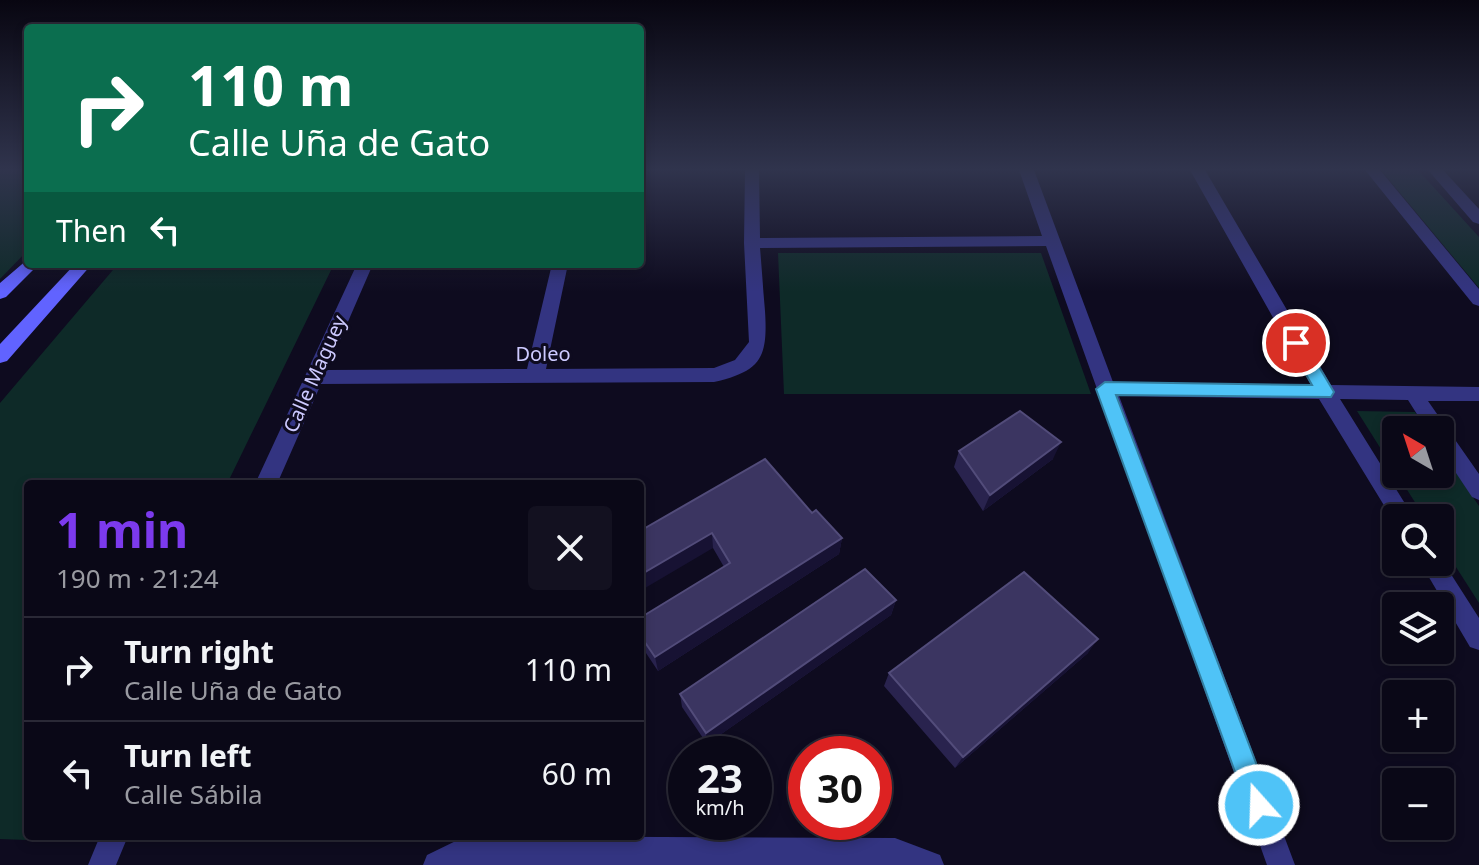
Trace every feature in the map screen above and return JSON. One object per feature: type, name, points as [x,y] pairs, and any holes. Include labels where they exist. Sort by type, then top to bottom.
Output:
[{"type":"main road","points":[[0,293],[25,268]]},
{"type":"main road","points":[[0,356],[80,268]]},
{"type":"street","points":[[752,210],[752,243],[1050,241]]},
{"type":"street","points":[[1040,210],[1281,865]]},
{"type":"street","points":[[1220,210],[1325,392],[1394,504]]},
{"type":"street","points":[[1405,210],[1479,300]]},
{"type":"street","name":"Doleo","points":[[312,377],[714,375],[736,370],[752,357],[758,342],[752,243]]},
{"type":"street","name":"Calle Maguey","points":[[268,480],[363,268]]},
{"type":"street","points":[[535,376],[559,268]]},
{"type":"street","points":[[1105,389],[1479,394]]},
{"type":"street","points":[[1413,393],[1428,416]]},
{"type":"street","points":[[1454,454],[1479,491]]},
{"type":"street","points":[[1440,576],[1479,639]]},
{"type":"street","points":[[102,865],[112,840]]},
{"type":"street","points":[[437,865],[469,849],[895,852],[930,865]]},
{"type":"green space","points":[[0,210],[24,210],[24,254],[0,279]]},
{"type":"green space","points":[[1415,210],[1455,210],[1479,237],[1479,288]]},
{"type":"green space","points":[[778,253],[1041,253],[1091,394],[784,394]]},
{"type":"green space","points":[[115,268],[332,268],[229,480],[24,480],[24,840],[0,839],[0,403]]},
{"type":"green space","points":[[1357,411],[1415,412],[1418,416],[1382,416],[1382,451]]},
{"type":"green space","points":[[1454,469],[1479,506],[1479,603],[1454,564],[1454,504],[1416,504],[1406,488],[1454,488]]},
{"type":"building","points":[[1020,411],[1061,442],[990,495],[959,451]]},
{"type":"building","points":[[765,459],[812,513],[816,510],[842,538],[655,657],[644,641],[644,616],[730,563],[712,533],[644,573],[644,529]]},
{"type":"building","points":[[865,569],[896,600],[706,733],[680,694]]},
{"type":"building","points":[[1024,572],[1098,639],[963,757],[889,673]]},
{"type":"route","points":[[1259,805],[1105,389],[1325,392],[1296,343]]}]
